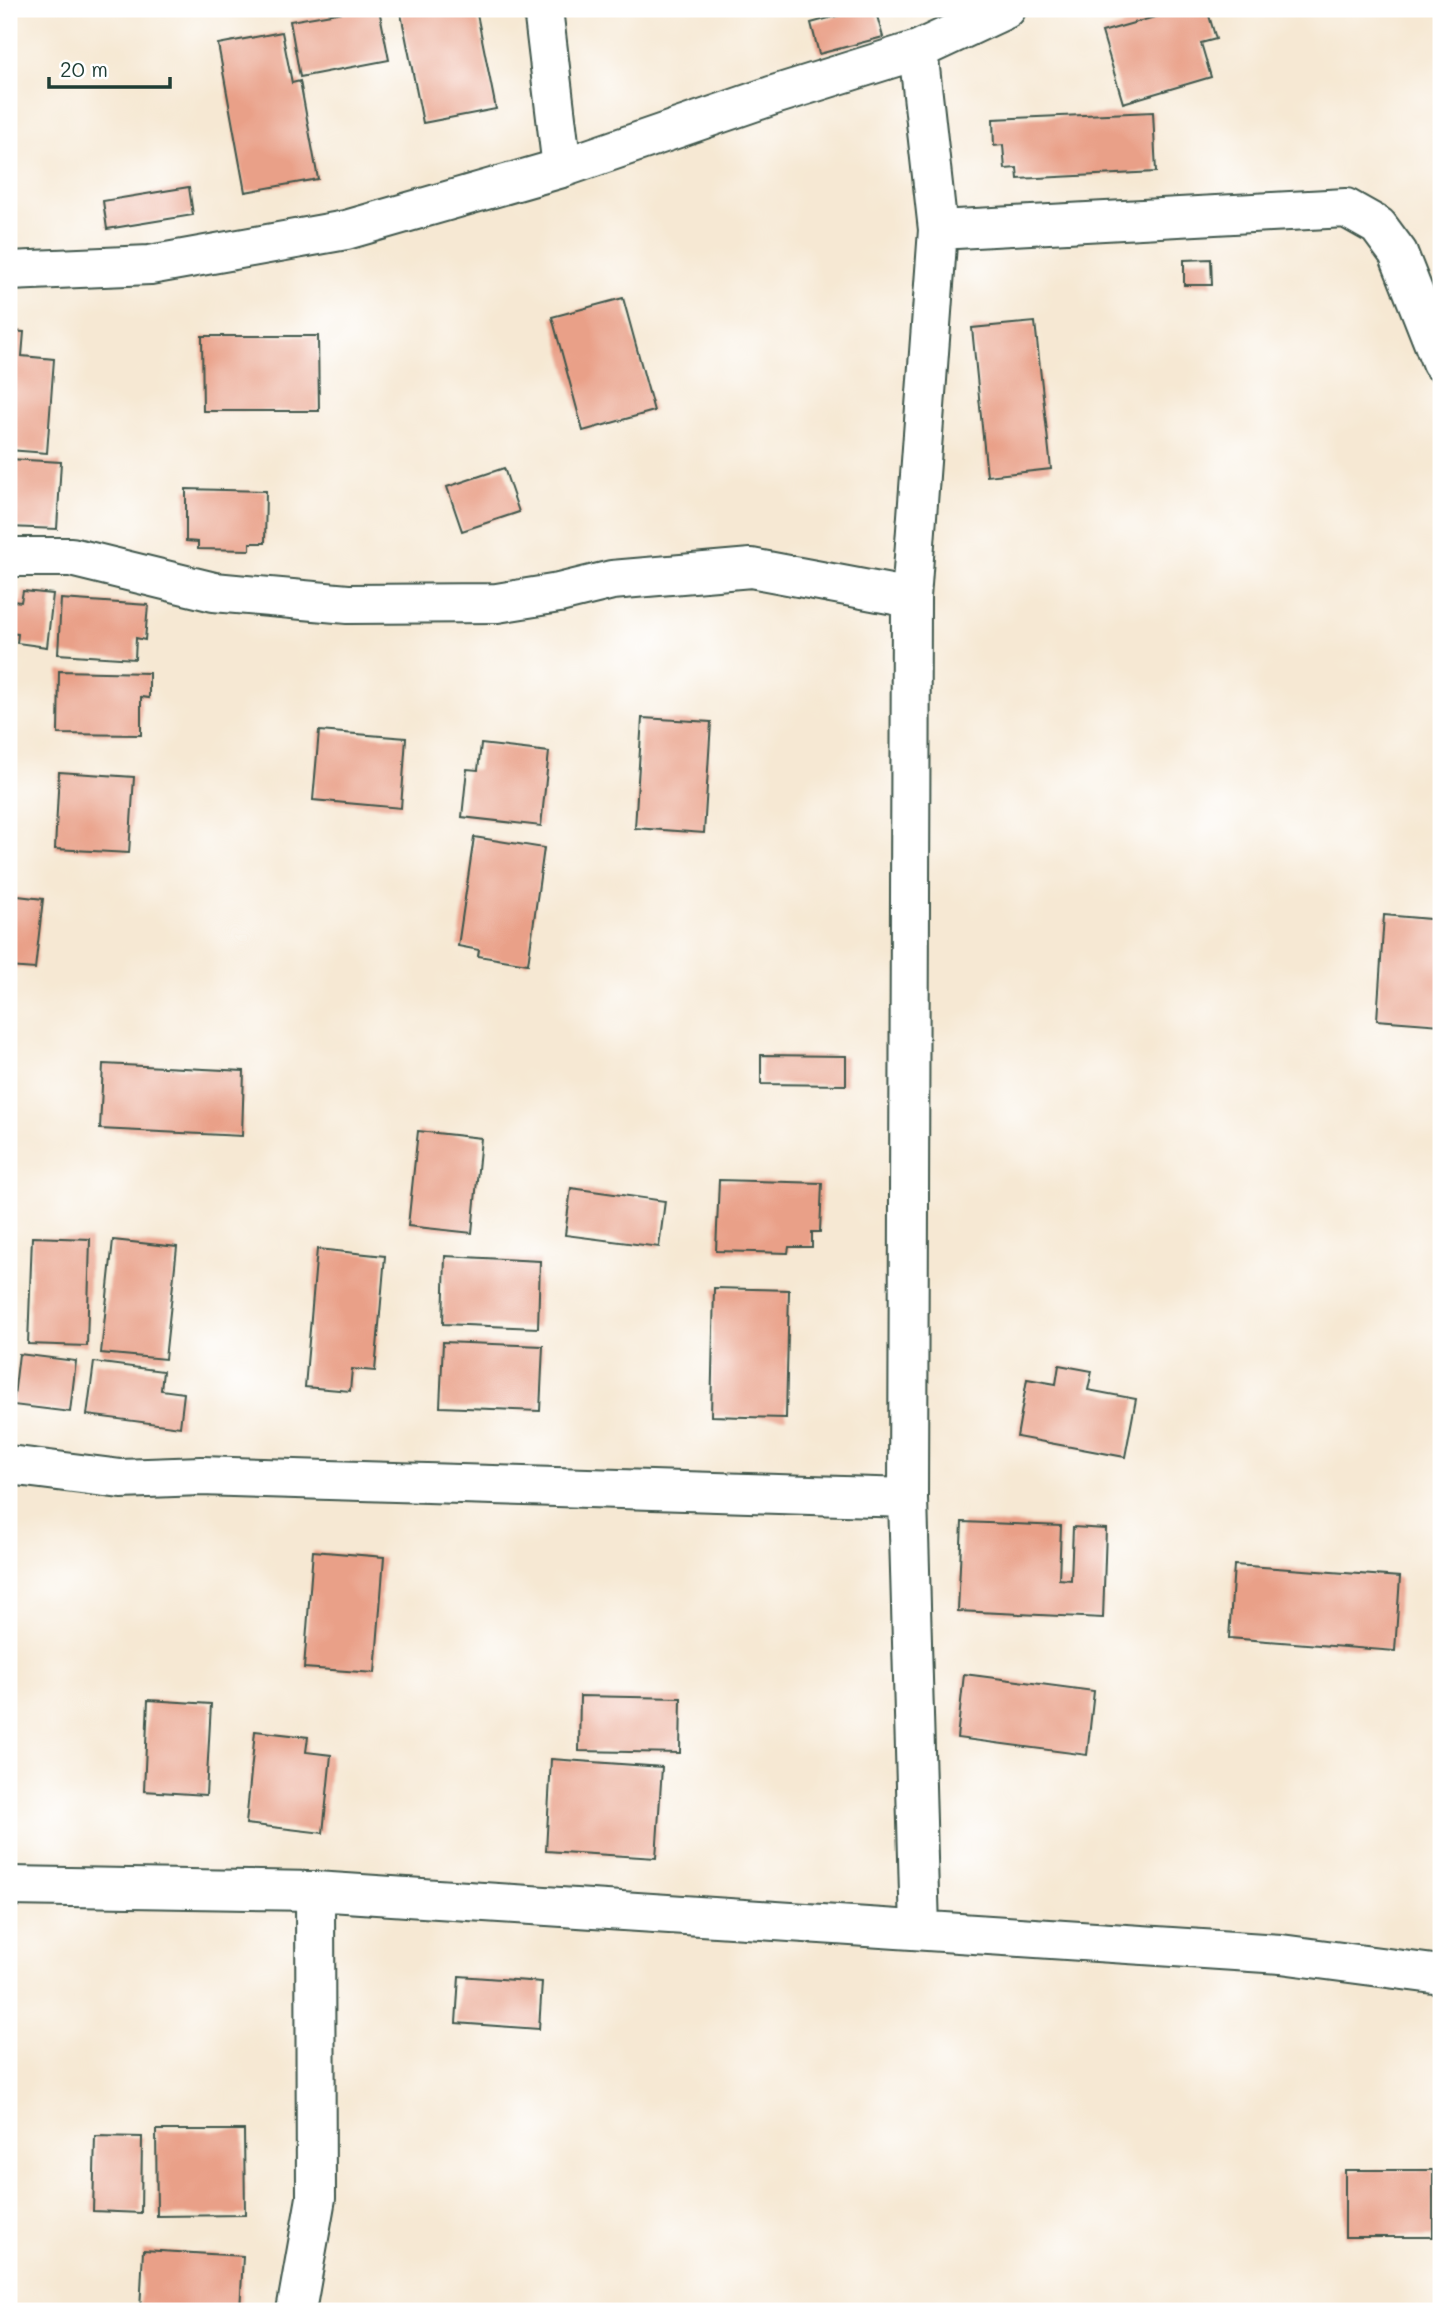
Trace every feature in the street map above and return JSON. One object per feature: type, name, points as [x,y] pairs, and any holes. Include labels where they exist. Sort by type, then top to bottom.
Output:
[{"type":"street","points":[[543,9],[562,168]]},
{"type":"street","points":[[9,271],[150,265],[359,226],[562,168],[771,96],[918,50],[1006,9]]},
{"type":"street","points":[[918,50],[938,230],[911,598],[908,1498],[920,1930]]},
{"type":"street","points":[[938,230],[1346,208],[1378,226],[1398,253],[1441,362]]},
{"type":"street","points":[[9,557],[71,558],[214,592],[348,604],[497,603],[559,593],[612,580],[751,568],[911,598]]},
{"type":"street","points":[[9,1465],[121,1479],[201,1476],[908,1498]]},
{"type":"street","points":[[9,1886],[315,1891],[1281,1954],[1441,1975]]},
{"type":"street","points":[[296,2311],[316,2198],[315,1891]]},
{"type":"building","points":[[361,9],[379,9],[389,60],[300,77],[290,21]]},
{"type":"building","points":[[400,9],[476,9],[496,109],[423,123]]},
{"type":"building","points":[[862,9],[875,9],[883,37],[819,54],[811,23]]},
{"type":"building","points":[[1183,9],[1207,9],[1216,39],[1201,43],[1211,77],[1123,103],[1102,32]]},
{"type":"building","points":[[282,32],[292,83],[300,81],[318,179],[245,192],[218,44]]},
{"type":"building","points":[[1153,112],[1156,172],[1018,179],[1017,168],[1005,169],[1003,145],[994,146],[993,119]]},
{"type":"building","points":[[189,187],[193,215],[107,229],[103,201]]},
{"type":"building","points":[[1211,259],[1212,285],[1184,285],[1184,260]]},
{"type":"building","points":[[623,298],[654,411],[583,431],[552,317]]},
{"type":"building","points":[[1035,322],[1051,469],[987,476],[972,328]]},
{"type":"building","points":[[9,331],[24,332],[22,356],[54,359],[47,453],[9,450]]},
{"type":"building","points":[[202,336],[318,336],[319,411],[203,411]]},
{"type":"building","points":[[9,459],[61,462],[57,529],[9,527]]},
{"type":"building","points":[[504,468],[519,512],[462,531],[447,487]]},
{"type":"building","points":[[186,489],[266,491],[265,543],[250,543],[250,550],[198,549],[198,542],[186,541]]},
{"type":"building","points":[[23,591],[53,594],[47,647],[17,643],[18,634],[9,633],[13,601],[21,602]]},
{"type":"building","points":[[61,599],[148,605],[145,640],[136,638],[135,659],[58,654]]},
{"type":"building","points":[[59,671],[149,673],[149,698],[141,697],[141,735],[58,734]]},
{"type":"building","points":[[642,718],[711,722],[704,833],[635,828]]},
{"type":"building","points":[[319,731],[406,738],[401,808],[313,800]]},
{"type":"building","points":[[481,744],[549,752],[541,826],[462,817],[467,769],[478,770]]},
{"type":"building","points":[[59,772],[134,777],[129,853],[55,849]]},
{"type":"building","points":[[474,837],[544,848],[528,964],[478,956],[479,950],[458,946]]},
{"type":"building","points":[[9,895],[43,899],[35,969],[9,967]]},
{"type":"building","points":[[1384,915],[1441,920],[1441,1025],[1377,1020]]},
{"type":"building","points":[[761,1055],[846,1056],[846,1085],[761,1084]]},
{"type":"building","points":[[103,1064],[244,1071],[242,1136],[100,1129]]},
{"type":"building","points":[[418,1131],[481,1138],[472,1233],[408,1226]]},
{"type":"building","points":[[719,1180],[822,1183],[820,1232],[812,1232],[812,1247],[789,1247],[788,1253],[716,1251]]},
{"type":"building","points":[[571,1188],[665,1201],[659,1247],[565,1235]]},
{"type":"building","points":[[32,1237],[90,1239],[87,1346],[28,1344]]},
{"type":"building","points":[[113,1240],[177,1247],[165,1359],[101,1353]]},
{"type":"building","points":[[317,1249],[385,1256],[375,1371],[352,1369],[350,1391],[305,1387]]},
{"type":"building","points":[[445,1256],[540,1261],[538,1328],[443,1324]]},
{"type":"building","points":[[714,1288],[789,1290],[786,1418],[711,1416]]},
{"type":"building","points":[[443,1342],[543,1346],[540,1411],[440,1407]]},
{"type":"building","points":[[19,1354],[76,1361],[70,1412],[13,1405]]},
{"type":"building","points":[[94,1362],[163,1371],[161,1390],[184,1393],[180,1427],[87,1415]]},
{"type":"building","points":[[1059,1365],[1092,1371],[1088,1390],[1136,1399],[1125,1457],[1017,1437],[1027,1379],[1056,1384]]},
{"type":"building","points":[[962,1522],[1061,1526],[1059,1579],[1071,1580],[1073,1527],[1106,1529],[1103,1618],[958,1611]]},
{"type":"building","points":[[313,1551],[384,1557],[375,1673],[304,1668]]},
{"type":"building","points":[[1234,1565],[1400,1577],[1395,1651],[1229,1638]]},
{"type":"building","points":[[964,1674],[1094,1691],[1087,1755],[957,1738]]},
{"type":"building","points":[[580,1696],[681,1698],[680,1753],[579,1751]]},
{"type":"building","points":[[148,1700],[211,1704],[206,1795],[144,1791]]},
{"type":"building","points":[[255,1731],[308,1737],[306,1752],[331,1755],[323,1833],[246,1824]]},
{"type":"building","points":[[551,1759],[662,1767],[656,1858],[546,1851]]},
{"type":"building","points":[[459,1976],[542,1982],[539,2029],[456,2023]]},
{"type":"building","points":[[156,2130],[244,2130],[245,2215],[157,2216]]},
{"type":"building","points":[[95,2136],[142,2137],[141,2213],[93,2211]]},
{"type":"building","points":[[1345,2170],[1433,2170],[1433,2237],[1345,2237]]},
{"type":"building","points":[[143,2250],[243,2256],[240,2311],[140,2311]]}]
